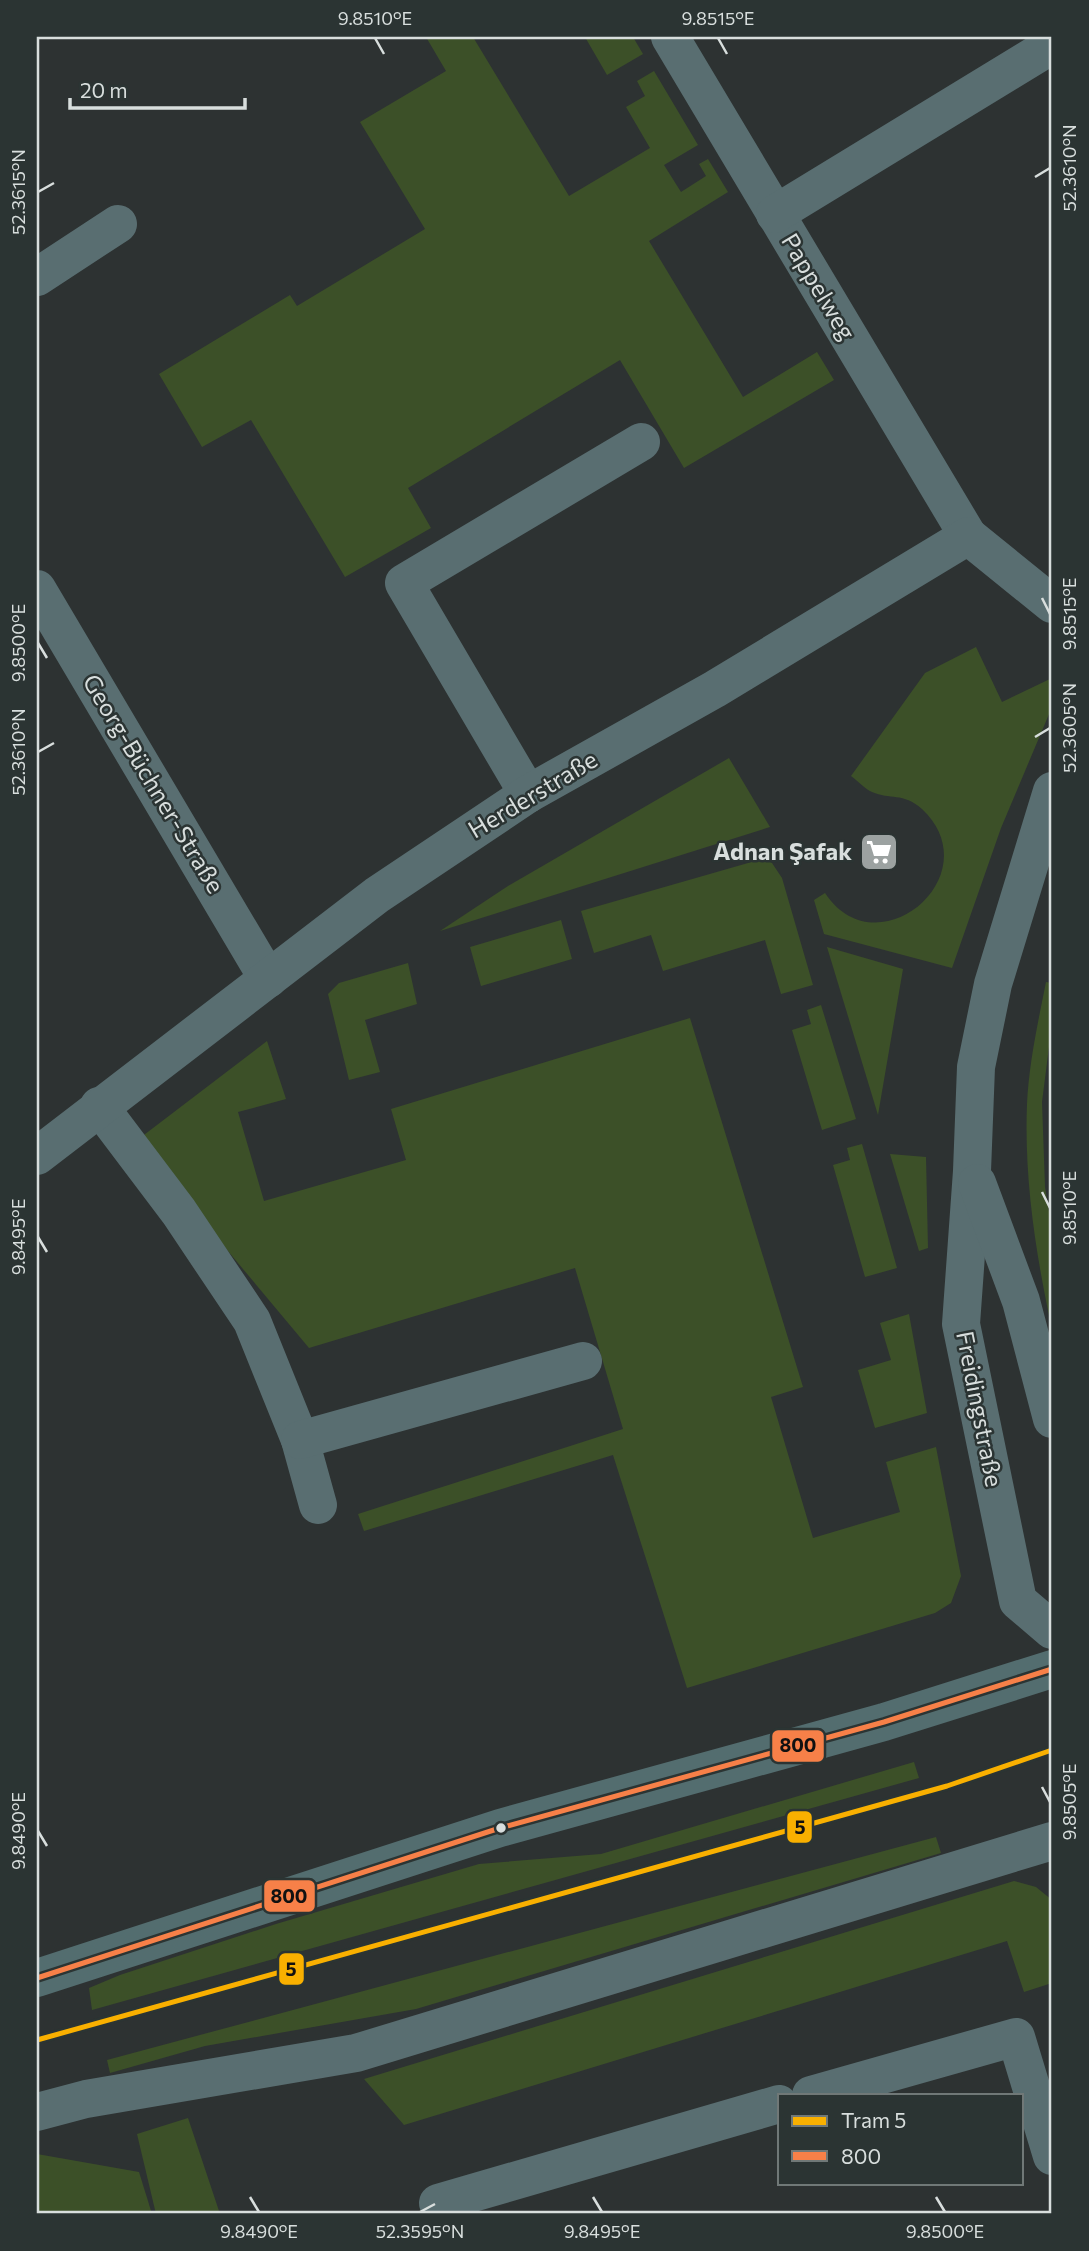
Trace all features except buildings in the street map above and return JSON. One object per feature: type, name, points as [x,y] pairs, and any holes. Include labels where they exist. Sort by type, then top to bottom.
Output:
[{"type":"main road","points":[[37,1978],[487,1832],[884,1722],[1052,1669]]},
{"type":"street","name":"Pappelweg","points":[[670,37],[968,536]]},
{"type":"street","points":[[775,214],[1052,45]]},
{"type":"street","points":[[37,278],[118,224]]},
{"type":"street","points":[[528,794],[404,583],[641,442]]},
{"type":"street","points":[[968,536],[1052,604]]},
{"type":"street","name":"Herderstraße","points":[[37,1156],[377,895],[528,794],[715,689],[968,536]]},
{"type":"street","name":"Georg-Büchner-Straße","points":[[37,590],[268,979]]},
{"type":"street","name":"Freidingstraße","points":[[1052,791],[988,1008],[976,1067],[961,1324],[1018,1601],[1052,1630]]},
{"type":"street","points":[[99,1106],[179,1212],[252,1321],[300,1440],[318,1505]]},
{"type":"street","name":"Freidingstraße","points":[[972,1171],[1021,1301],[1052,1419]]},
{"type":"street","points":[[300,1440],[583,1361]]},
{"type":"street","points":[[37,2112],[86,2099],[356,2053],[1052,1841]]},
{"type":"street","points":[[815,2094],[1016,2037],[1052,2156]]},
{"type":"street","points":[[438,2203],[778,2104]]},
{"type":"green space","points":[[426,37],[473,37],[569,196],[650,148],[626,107],[645,96],[637,81],[654,71],[698,145],[664,165],[681,192],[706,176],[699,164],[708,159],[728,192],[649,241],[743,397],[817,352],[834,380],[684,468],[620,360],[408,488],[431,528],[345,577],[251,420],[202,447],[159,374],[290,295],[297,306],[425,229],[360,122],[446,71]]},
{"type":"green space","points":[[585,37],[633,37],[643,54],[607,75]]},
{"type":"green space","points":[[976,647],[1002,702],[1052,678],[1052,707],[1001,828],[952,968],[824,934],[814,900],[825,893],[847,915],[872,922],[897,919],[919,905],[936,885],[944,861],[940,835],[922,809],[909,800],[872,792],[851,776],[925,673]]},
{"type":"green space","points":[[729,758],[770,827],[440,931],[508,886]]},
{"type":"green space","points":[[762,859],[772,863],[782,878],[813,985],[781,994],[765,940],[663,971],[651,935],[594,953],[581,911]]},
{"type":"green space","points":[[561,920],[572,959],[481,986],[470,947]]},
{"type":"green space","points":[[827,947],[903,969],[878,1115]]},
{"type":"green space","points":[[408,963],[417,1004],[365,1020],[380,1072],[349,1080],[328,994],[339,983]]},
{"type":"green space","points":[[1046,982],[1052,983],[1052,1023],[1042,1102],[1045,1187],[1052,1230],[1052,1329],[1032,1217],[1027,1161],[1030,1073]]},
{"type":"green space","points":[[821,1005],[856,1119],[822,1130],[792,1030],[811,1024],[807,1010]]},
{"type":"green space","points":[[690,1018],[803,1387],[771,1397],[813,1538],[900,1512],[886,1462],[936,1447],[961,1576],[951,1603],[935,1613],[687,1688],[613,1455],[364,1531],[358,1514],[623,1429],[575,1268],[309,1348],[136,1141],[267,1041],[286,1099],[238,1112],[264,1201],[406,1160],[391,1109]]},
{"type":"green space","points":[[862,1144],[897,1268],[865,1277],[833,1165],[850,1160],[847,1148]]},
{"type":"green space","points":[[890,1154],[926,1157],[928,1248],[919,1251]]},
{"type":"green space","points":[[909,1314],[927,1413],[875,1428],[858,1370],[891,1360],[880,1323]]},
{"type":"green space","points":[[914,1762],[919,1778],[92,2010],[89,1988],[120,1975],[276,1924],[479,1864],[601,1854]]},
{"type":"green space","points":[[936,1837],[941,1853],[416,2009],[205,2046],[110,2073],[107,2060]]},
{"type":"green space","points":[[1014,1881],[1036,1887],[1052,1900],[1052,1983],[1024,1992],[1007,1941],[404,2125],[364,2079]]},
{"type":"green space","points":[[188,2118],[220,2214],[156,2214],[137,2134]]},
{"type":"green space","points":[[37,2154],[139,2172],[152,2214],[37,2214]]},
{"type":"tram line","name":"5","points":[[37,2040],[947,1786],[1052,1750]]},
{"type":"transit line","name":"800","points":[[37,1978],[500,1828],[884,1722],[1052,1669]]},
{"type":"place","name":"Adnan Şafak","points":[[879,852]]}]
